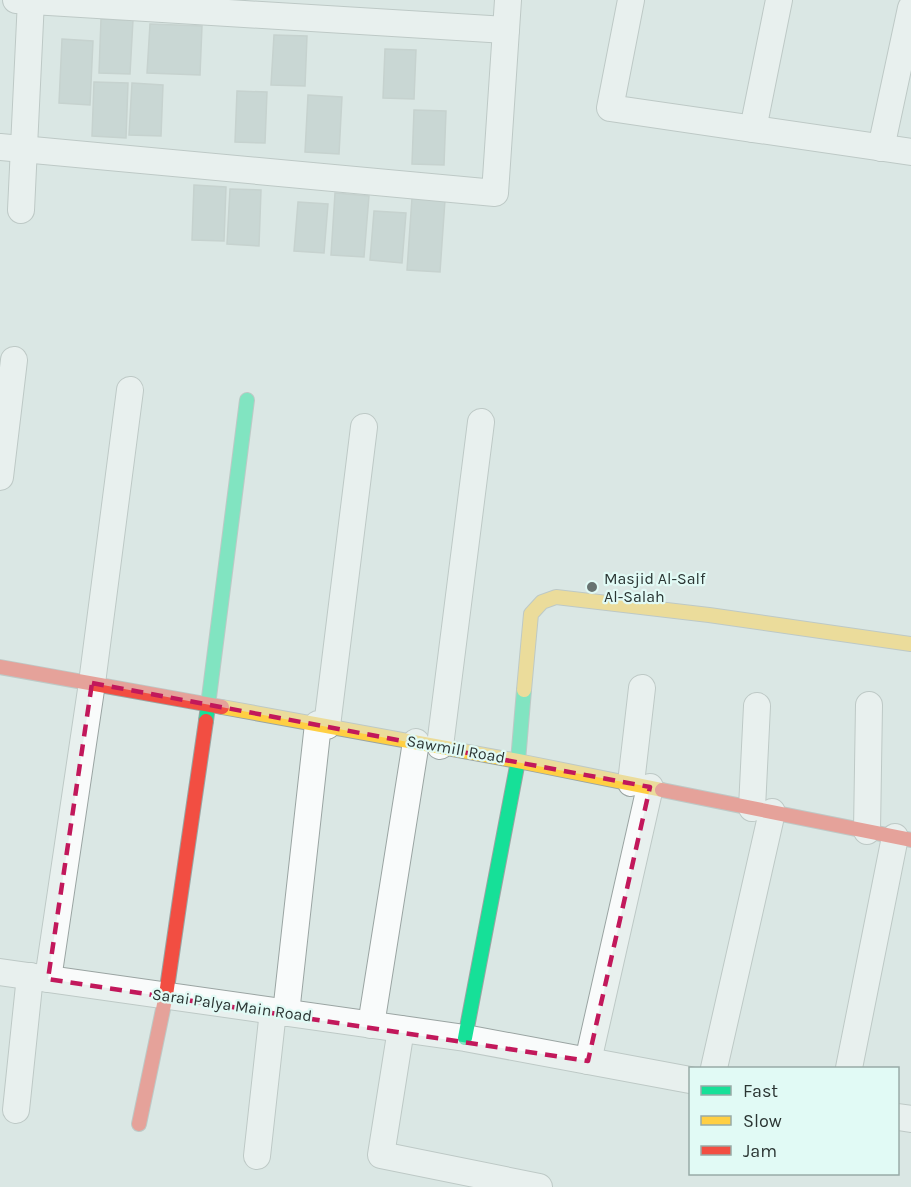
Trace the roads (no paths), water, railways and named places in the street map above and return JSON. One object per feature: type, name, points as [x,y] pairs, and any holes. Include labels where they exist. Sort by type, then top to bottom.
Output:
[{"type":"street","points":[[21,210],[12,148],[26,0],[506,30]]},
{"type":"street","points":[[12,148],[495,194],[507,0]]},
{"type":"street","points":[[631,0],[610,108],[911,152]]},
{"type":"street","points":[[753,129],[780,0]]},
{"type":"street","points":[[881,148],[911,8]]},
{"type":"street","points":[[0,477],[14,360]]},
{"type":"street","points":[[16,1110],[92,683],[130,390]]},
{"type":"street","points":[[139,1124],[166,996],[208,704],[247,399]]},
{"type":"street","points":[[370,1025],[428,744],[481,422]]},
{"type":"street","points":[[257,1156],[280,1012],[364,427]]},
{"type":"street","points":[[465,1038],[518,760],[531,614],[542,602],[556,597],[709,615],[911,644]]},
{"type":"street","name":"Sawmill Road","points":[[0,667],[518,760],[903,839]]},
{"type":"street","points":[[588,1061],[641,785],[642,688]]},
{"type":"street","points":[[867,831],[869,705]]},
{"type":"street","points":[[714,1067],[762,810],[757,706]]},
{"type":"street","points":[[849,1067],[903,839]]},
{"type":"street","name":"Sarai Palya Main Road","points":[[0,972],[465,1038],[689,1080]]},
{"type":"street","points":[[401,1029],[381,1155],[539,1187]]},
{"type":"place","name":"Masjid Al-Salf Al-Salah","points":[[592,587]]}]
